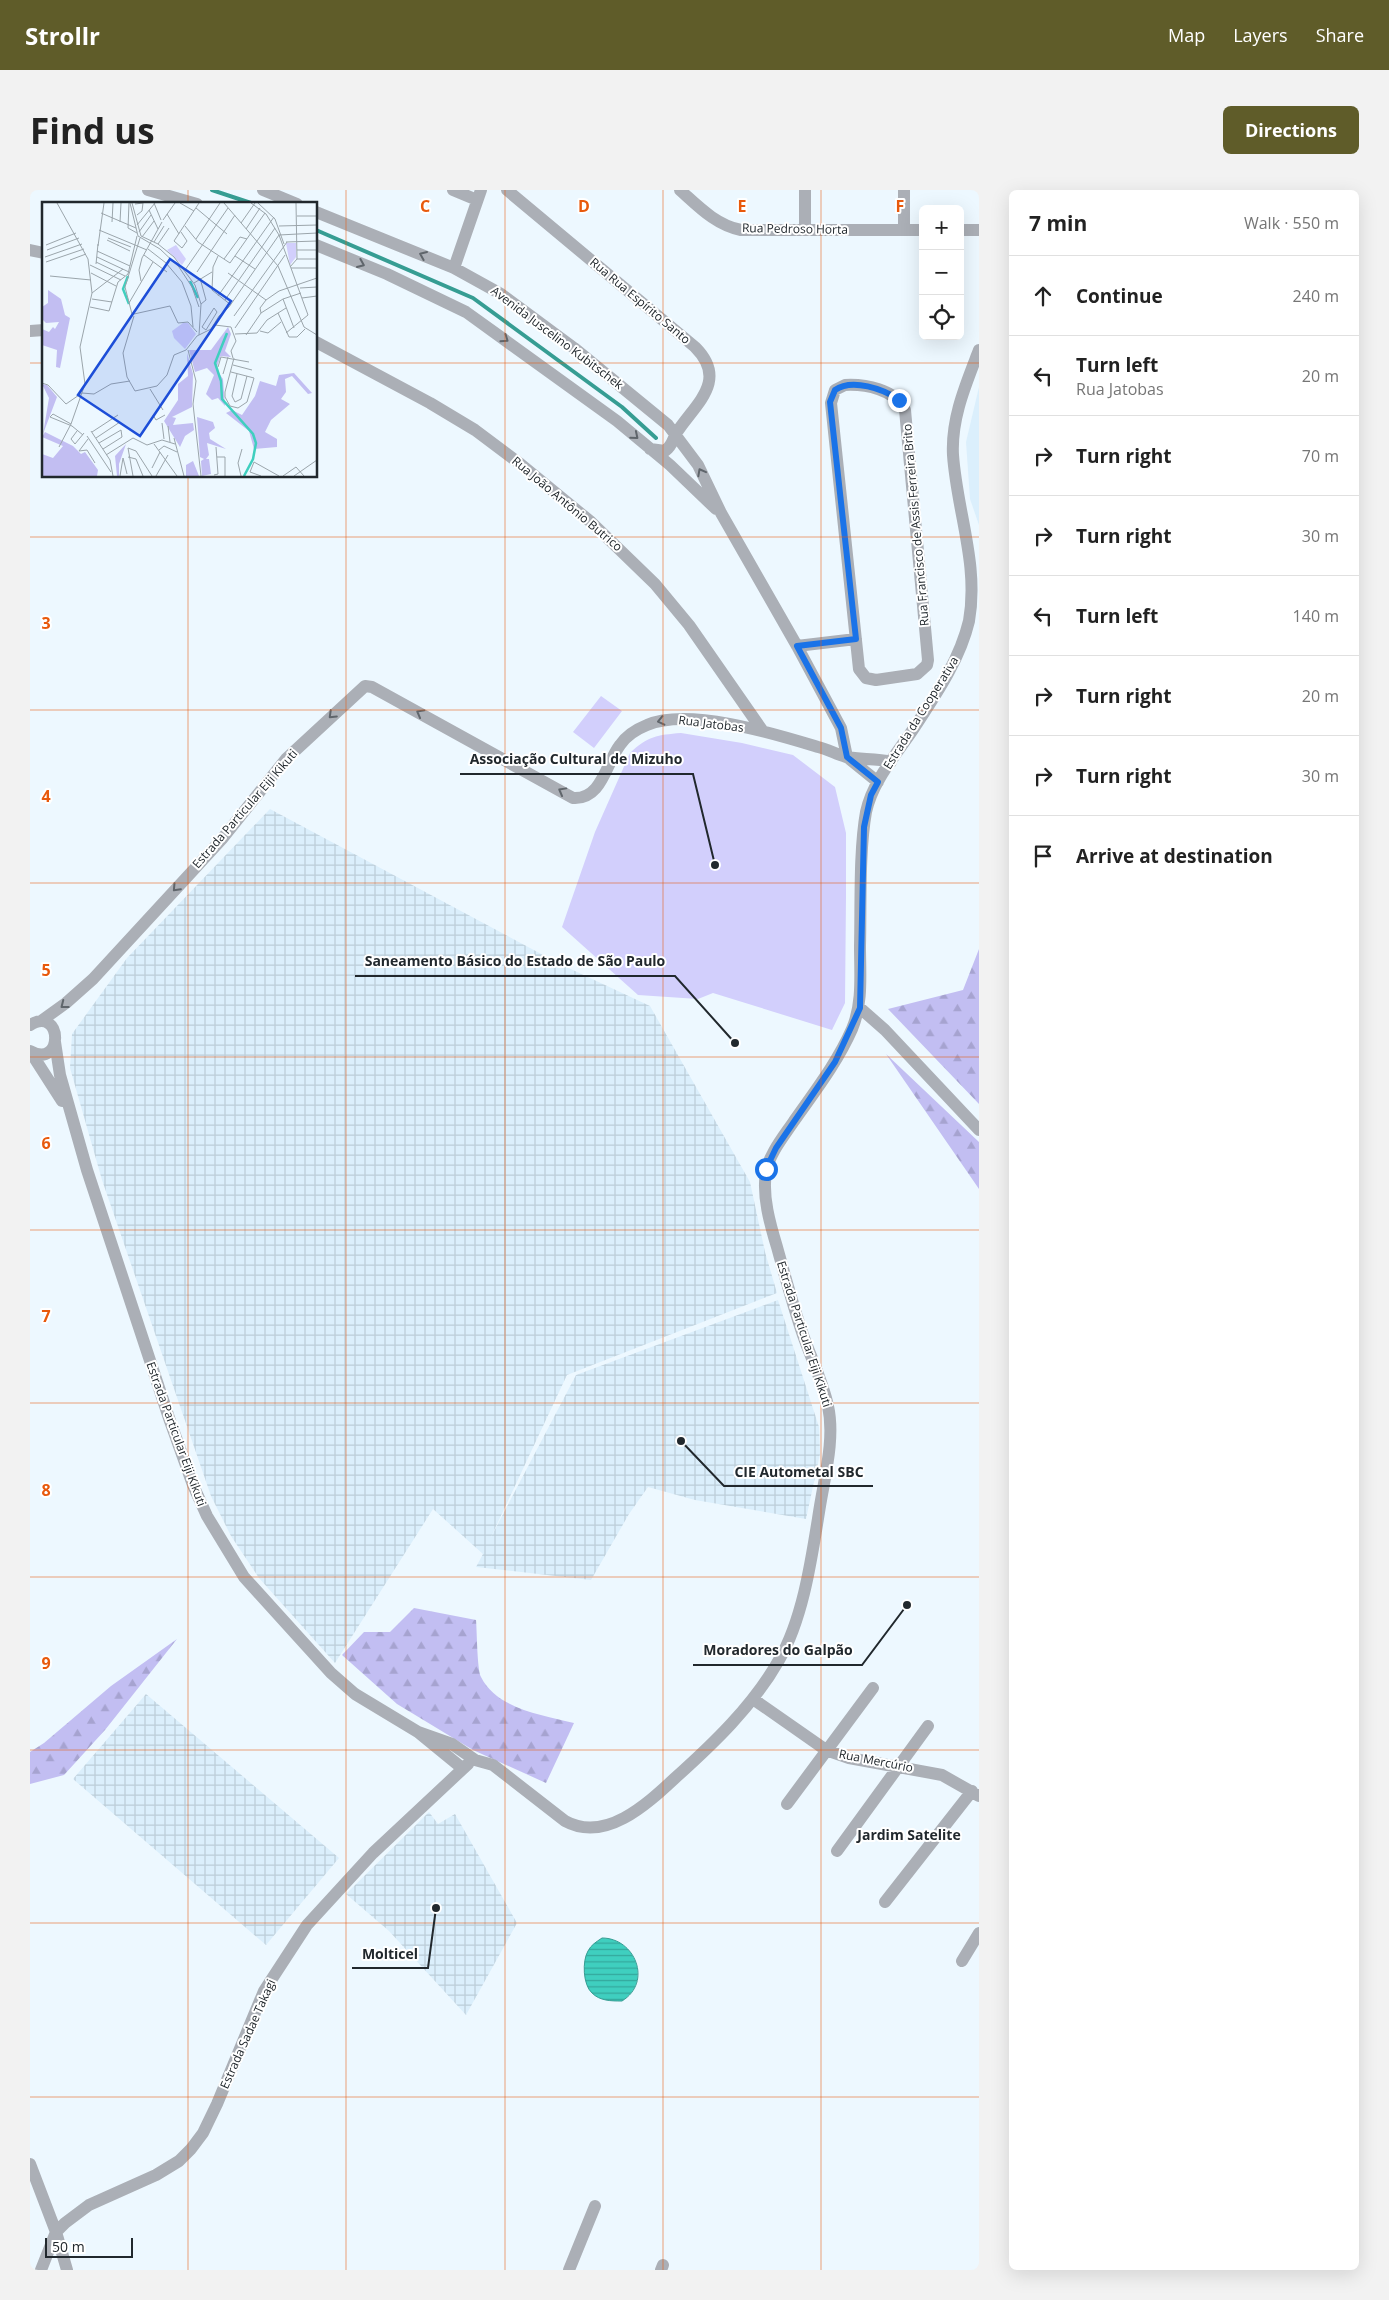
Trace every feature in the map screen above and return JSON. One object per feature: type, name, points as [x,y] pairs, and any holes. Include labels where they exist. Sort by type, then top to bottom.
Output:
[{"type":"street","points":[[148,190],[190,202]]},
{"type":"street","points":[[453,190],[479,195],[454,268]]},
{"type":"street","name":"Rua Rua Espírito Santo","points":[[507,190],[702,355],[709,375],[707,392],[694,412],[676,433],[672,446],[665,451],[650,449]]},
{"type":"street","name":"Rua Pedroso Horta","points":[[680,190],[714,219],[728,227],[741,230],[919,230]]},
{"type":"street","points":[[805,190],[805,229]]},
{"type":"street","points":[[904,190],[904,230]]},
{"type":"street","points":[[270,191],[293,202]]},
{"type":"street","name":"Avenida Juscelino Kubitschek","points":[[318,213],[454,268],[501,294],[647,406],[676,433],[698,465],[721,513],[797,646],[841,728],[847,757]]},
{"type":"street","points":[[964,230],[979,230]]},
{"type":"street","name":"Avenida Juscelino Kubitschek","points":[[318,246],[387,274],[466,312],[609,415],[721,513]]},
{"type":"street","name":"Rua João Antônio Butrico","points":[[318,343],[430,403],[475,430],[520,463],[591,522],[655,584],[689,625],[762,730]]},
{"type":"street","name":"Estrada da Cooperativa","points":[[878,782],[916,726],[960,650],[973,600],[976,557],[953,456],[953,431],[965,386],[979,350]]},
{"type":"street","name":"Rua Francisco de Assis Ferreira Brito","points":[[844,385],[872,388],[892,395],[899,400],[905,410],[922,584],[927,666],[917,674],[876,680],[866,678],[859,669],[856,639],[830,402],[832,394],[844,385]]},
{"type":"street","points":[[797,646],[856,639]]},
{"type":"street","name":"Estrada Particular Eiji Kikuti","points":[[34,1023],[66,1003],[93,979],[222,839],[286,759],[365,686],[372,687],[573,798],[588,796],[594,791],[601,780]]},
{"type":"street","name":"Rua Jatobas","points":[[601,780],[620,744],[631,734],[648,725],[666,720],[682,719],[762,730],[847,757],[881,759],[891,762]]},
{"type":"street","name":"Rua Jatobas","points":[[847,757],[878,782]]},
{"type":"street","name":"Estrada Particular Eiji Kikuti","points":[[418,1732],[452,1744],[475,1760],[486,1762],[504,1772],[565,1821],[575,1826],[592,1828],[608,1825],[640,1808],[667,1786],[726,1729],[753,1698],[780,1659],[797,1616],[814,1541],[831,1430],[828,1405],[790,1297],[773,1233],[766,1190],[766,1169],[776,1148],[835,1062],[860,1008],[864,827],[871,795],[878,782]]},
{"type":"street","points":[[860,1008],[885,1030],[979,1130]]},
{"type":"street","points":[[30,1051],[39,1054],[45,1053],[50,1050],[55,1042],[53,1028],[34,1023]]},
{"type":"street","name":"Estrada Particular Eiji Kikuti","points":[[55,1042],[57,1062],[86,1170],[170,1421],[193,1485],[207,1516],[244,1576],[331,1673],[355,1694],[418,1732],[462,1768]]},
{"type":"street","name":"Estrada Particular Eiji Kikuti","points":[[30,1051],[71,1117]]},
{"type":"street","points":[[787,1804],[873,1688]]},
{"type":"street","name":"Rua Mercúrio","points":[[753,1698],[826,1750],[849,1758],[942,1775],[975,1793]]},
{"type":"street","points":[[837,1851],[928,1726]]},
{"type":"street","name":"Estrada Sadae Takagi","points":[[41,2270],[56,2232],[89,2205],[156,2175],[179,2161],[191,2149],[203,2133],[217,2104],[264,1991],[307,1925],[373,1853],[462,1768],[475,1760]]},
{"type":"street","points":[[885,1902],[975,1793]]},
{"type":"street","points":[[962,1961],[974,1953],[979,1933]]},
{"type":"street","points":[[30,2164],[56,2232],[66,2270]]},
{"type":"street","points":[[569,2270],[595,2206]]},
{"type":"shaded area","points":[[979,387],[979,525],[970,499],[966,442]]},
{"type":"shaded area","points":[[601,696],[622,711],[594,748],[573,732]]},
{"type":"shaded area","points":[[681,733],[742,743],[793,755],[835,787],[846,833],[845,1003],[832,1030],[713,993],[698,999],[638,995],[562,927],[595,832],[630,753],[653,737]]},
{"type":"shaded area","points":[[270,809],[560,964],[650,1006],[750,1182],[765,1252],[777,1293],[567,1375],[491,1537],[576,1375],[778,1300],[819,1427],[820,1454],[806,1519],[695,1500],[648,1487],[629,1514],[591,1580],[476,1567],[483,1554],[433,1509],[335,1663],[259,1578],[231,1536],[211,1496],[102,1180],[70,1068],[72,1034],[127,958]]},
{"type":"shaded area","points":[[146,1694],[339,1858],[266,1945],[73,1779]]},
{"type":"shaded area","points":[[429,1812],[438,1824],[455,1814],[517,1923],[466,2015],[389,1931],[346,1894]]},
{"type":"shaded area","points":[[602,1938],[614,1940],[623,1945],[636,1962],[637,1983],[631,1993],[622,2001],[610,2001],[599,1998],[589,1989],[585,1979],[586,1955],[591,1947]]},
{"type":"green space","points":[[979,949],[979,1104],[888,1009],[963,990]]},
{"type":"green space","points":[[886,1054],[979,1142],[979,1189]]},
{"type":"green space","points":[[414,1608],[476,1620],[480,1673],[488,1688],[509,1704],[574,1723],[546,1783],[473,1750],[397,1704],[342,1655],[364,1632],[390,1632]]},
{"type":"green space","points":[[177,1639],[105,1730],[64,1775],[30,1784],[30,1752],[44,1743],[111,1686]]},
{"type":"waterway","points":[[212,190],[248,202]]},
{"type":"waterway","points":[[318,231],[473,298],[622,407],[656,438]]},
{"type":"place","name":"Associação Cultural de Mizuho","points":[[715,865]]},
{"type":"place","name":"Saneamento Básico do Estado de São Paulo","points":[[735,1043]]},
{"type":"place","name":"CIE Autometal SBC","points":[[681,1441]]},
{"type":"place","name":"Moradores do Galpão","points":[[907,1605]]},
{"type":"place","name":"Molticel","points":[[436,1908]]},
{"type":"district","name":"Jardim Satelite","points":[[909,1835]]},
{"type":"route","points":[[766,1169],[776,1148],[835,1062],[860,1008],[860,918],[864,827],[871,795],[878,782],[860,770],[847,757],[841,728],[797,646],[856,639],[830,402],[835,390],[844,385],[880,390],[899,400]]}]
